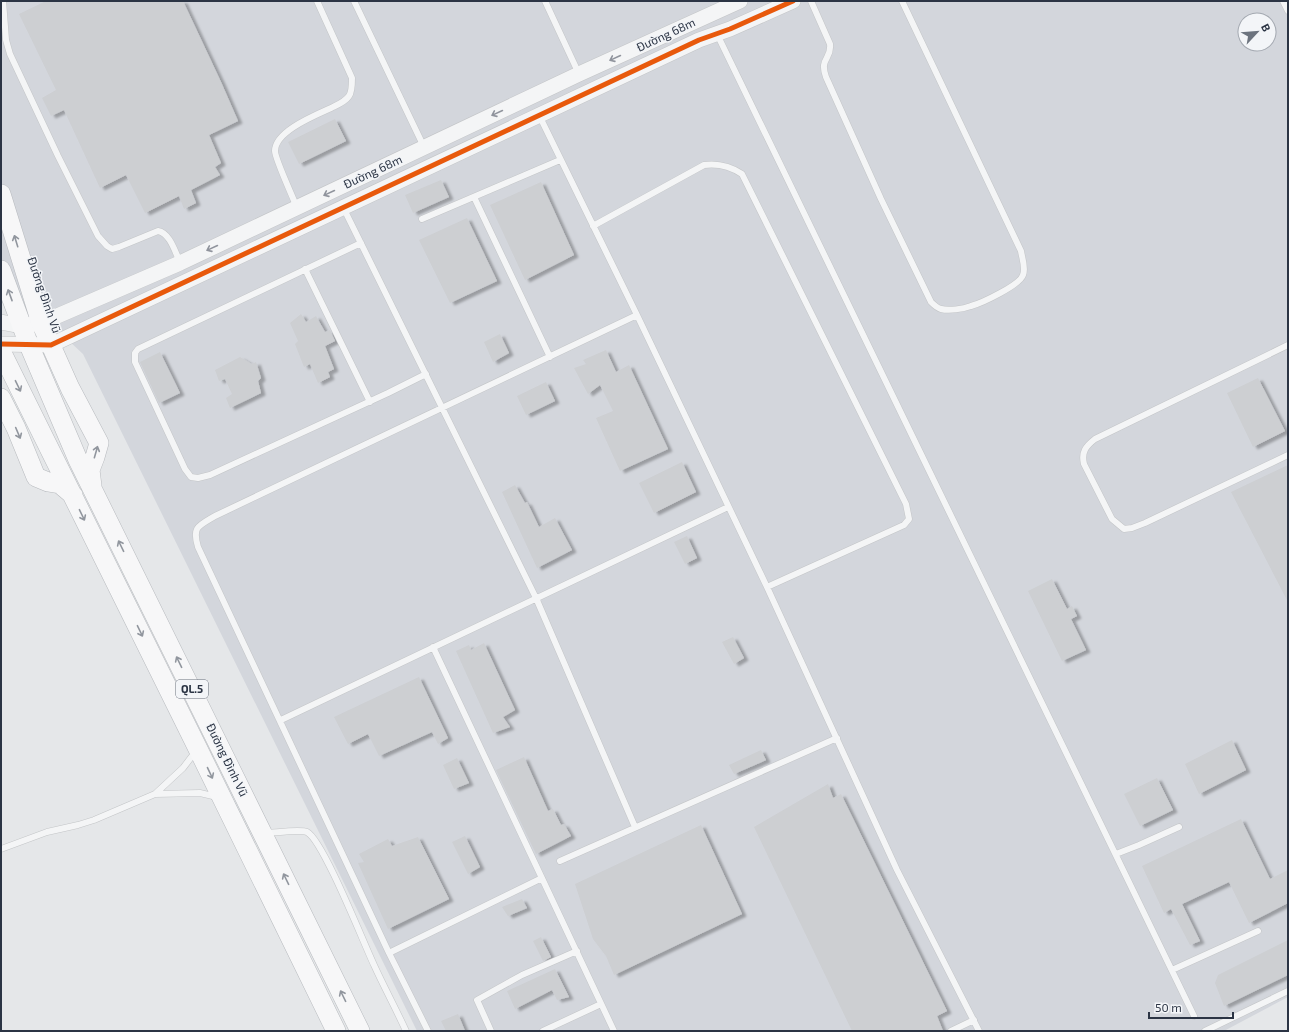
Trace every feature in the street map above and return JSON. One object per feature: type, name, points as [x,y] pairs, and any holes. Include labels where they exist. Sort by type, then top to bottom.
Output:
[{"type":"highway","name":"Đường Đình Vũ","points":[[1,194],[41,323],[70,388],[99,443],[90,470],[93,489]]},
{"type":"highway","name":"Đường Đình Vũ","points":[[1,270],[21,326],[78,460],[93,489],[253,838],[336,1031]]},
{"type":"highway","name":"Đường Đình Vũ","points":[[1,351],[221,798],[253,838],[360,1031]]},
{"type":"highway","name":"Đường Đình Vũ","points":[[1,398],[16,428],[36,477],[48,482],[60,484],[73,495]]},
{"type":"street","name":"Đường 68m","points":[[1,322],[21,326],[41,323],[180,263],[579,74],[740,1]]},
{"type":"street","points":[[1,344],[51,345],[699,40],[717,34],[793,1]]},
{"type":"lane","points":[[3,1],[6,40],[9,50],[58,156],[98,236],[107,246],[112,249],[119,248],[158,231],[162,231],[169,239],[180,263]]},
{"type":"lane","points":[[297,208],[275,153],[277,142],[298,125],[343,102],[349,96],[351,89],[352,78],[317,1]]},
{"type":"lane","points":[[354,1],[424,148]]},
{"type":"lane","points":[[545,1],[579,74]]},
{"type":"lane","points":[[811,1],[830,44],[829,52],[824,63],[826,77],[881,199],[932,302],[935,306],[941,309],[951,310],[971,306],[1017,283],[1021,280],[1024,274],[1024,264],[1020,251],[982,168],[902,1]]},
{"type":"lane","points":[[1283,1],[1288,11]]},
{"type":"lane","points":[[717,34],[1194,1016]]},
{"type":"lane","points":[[539,115],[637,315],[767,587],[898,870],[979,1031]]},
{"type":"lane","points":[[422,219],[560,160]]},
{"type":"lane","points":[[593,226],[704,165],[716,164],[732,167],[742,174],[906,504],[908,519],[904,525],[767,587]]},
{"type":"lane","points":[[474,197],[550,357]]},
{"type":"lane","points":[[343,207],[536,598],[636,828]]},
{"type":"lane","points":[[361,243],[138,349],[135,353],[135,362],[185,469],[191,477],[198,478],[210,475],[370,402],[426,374]]},
{"type":"lane","points":[[305,269],[370,402]]},
{"type":"lane","points":[[428,1031],[389,953],[198,548],[195,536],[196,529],[215,516],[637,315]]},
{"type":"lane","points":[[1288,345],[1095,439],[1087,445],[1083,452],[1083,458],[1084,464],[1112,519],[1124,528],[1132,528],[1288,455]]},
{"type":"lane","points":[[280,720],[728,507]]},
{"type":"lane","points":[[433,647],[614,1031]]},
{"type":"lane","points":[[560,861],[836,738]]},
{"type":"lane","points":[[1,849],[47,832],[94,820],[155,794],[183,768],[198,749]]},
{"type":"lane","points":[[155,794],[200,793],[221,798]]},
{"type":"lane","points":[[1116,854],[1140,846],[1179,827]]},
{"type":"lane","points":[[253,838],[303,831],[311,835],[316,841],[406,1031]]},
{"type":"lane","points":[[389,953],[542,878]]},
{"type":"lane","points":[[1172,970],[1258,931]]},
{"type":"lane","points":[[491,1031],[477,1000],[522,975],[577,951]]},
{"type":"lane","points":[[1205,1031],[1288,991]]},
{"type":"lane","points":[[543,1031],[601,1004]]},
{"type":"lane","points":[[951,1031],[974,1020]]},
{"type":"shaded area","points":[[1,1],[1288,1],[1288,997],[1224,1031],[417,1031],[83,354],[38,312],[1,303]]},
{"type":"building","points":[[46,1],[183,1],[238,121],[209,135],[221,163],[215,167],[220,175],[191,190],[196,203],[184,209],[179,196],[145,213],[126,175],[100,188],[64,110],[51,116],[42,98],[56,90],[19,14]]},
{"type":"building","points":[[335,119],[346,141],[299,164],[288,142]]},
{"type":"building","points":[[441,180],[449,197],[413,213],[405,195]]},
{"type":"building","points":[[541,182],[574,255],[525,280],[490,205]]},
{"type":"building","points":[[467,218],[497,281],[450,303],[419,240]]},
{"type":"building","points":[[301,314],[306,322],[316,316],[325,332],[330,330],[335,341],[325,346],[334,369],[328,372],[330,377],[318,383],[310,364],[304,367],[295,344],[298,341],[290,323]]},
{"type":"building","points":[[500,334],[509,353],[493,362],[484,342]]},
{"type":"building","points":[[606,350],[616,372],[629,365],[668,449],[620,471],[596,418],[613,411],[600,385],[588,394],[574,368],[586,364],[583,360]]},
{"type":"building","points":[[160,352],[180,393],[159,403],[140,362]]},
{"type":"building","points":[[240,357],[252,364],[256,362],[261,378],[258,381],[261,393],[230,408],[226,398],[232,394],[225,379],[219,381],[215,370]]},
{"type":"building","points":[[1258,378],[1285,431],[1253,447],[1227,393]]},
{"type":"building","points":[[546,382],[555,401],[526,415],[517,396]]},
{"type":"building","points":[[682,462],[696,492],[654,513],[639,483]]},
{"type":"building","points":[[1288,465],[1288,602],[1231,492]]},
{"type":"building","points":[[515,485],[525,503],[527,502],[539,527],[555,518],[572,550],[537,568],[502,492]]},
{"type":"building","points":[[687,536],[697,558],[685,564],[674,542]]},
{"type":"building","points":[[1052,579],[1067,609],[1072,606],[1077,616],[1071,619],[1086,650],[1062,661],[1028,591]]},
{"type":"building","points":[[733,637],[744,658],[734,664],[722,642]]},
{"type":"building","points":[[484,643],[515,710],[503,717],[510,727],[493,733],[456,651],[469,645],[471,650]]},
{"type":"building","points":[[419,677],[448,738],[438,744],[432,732],[379,756],[368,734],[348,744],[334,717]]},
{"type":"building","points":[[1232,740],[1246,770],[1199,794],[1185,764]]},
{"type":"building","points":[[761,750],[766,760],[734,774],[729,765]]},
{"type":"building","points":[[524,757],[548,811],[553,809],[561,825],[564,824],[571,836],[536,854],[496,770]]},
{"type":"building","points":[[457,758],[469,783],[454,789],[443,765]]},
{"type":"building","points":[[1157,778],[1173,810],[1140,826],[1124,794]]},
{"type":"building","points":[[828,784],[833,798],[841,794],[947,1011],[937,1016],[943,1031],[852,1031],[754,827]]},
{"type":"building","points":[[1241,819],[1270,879],[1288,870],[1288,903],[1249,923],[1229,882],[1182,904],[1200,941],[1190,945],[1171,909],[1164,913],[1142,866]]},
{"type":"building","points":[[701,825],[742,914],[614,975],[606,956],[593,939],[575,884]]},
{"type":"building","points":[[465,836],[480,867],[468,874],[452,842]]},
{"type":"building","points":[[418,837],[449,899],[388,929],[358,863],[364,862],[359,854],[388,839],[392,846]]},
{"type":"building","points":[[522,899],[527,908],[508,916],[502,907]]},
{"type":"building","points":[[541,937],[551,957],[543,961],[533,941]]},
{"type":"building","points":[[1288,940],[1288,975],[1224,1006],[1215,983],[1218,975]]},
{"type":"building","points":[[555,969],[569,997],[557,1000],[552,990],[515,1009],[507,991]]},
{"type":"building","points":[[458,1014],[465,1031],[446,1031],[441,1021]]},
{"type":"cycle path","points":[[1,344],[51,345],[699,40],[730,29],[793,1]]}]
